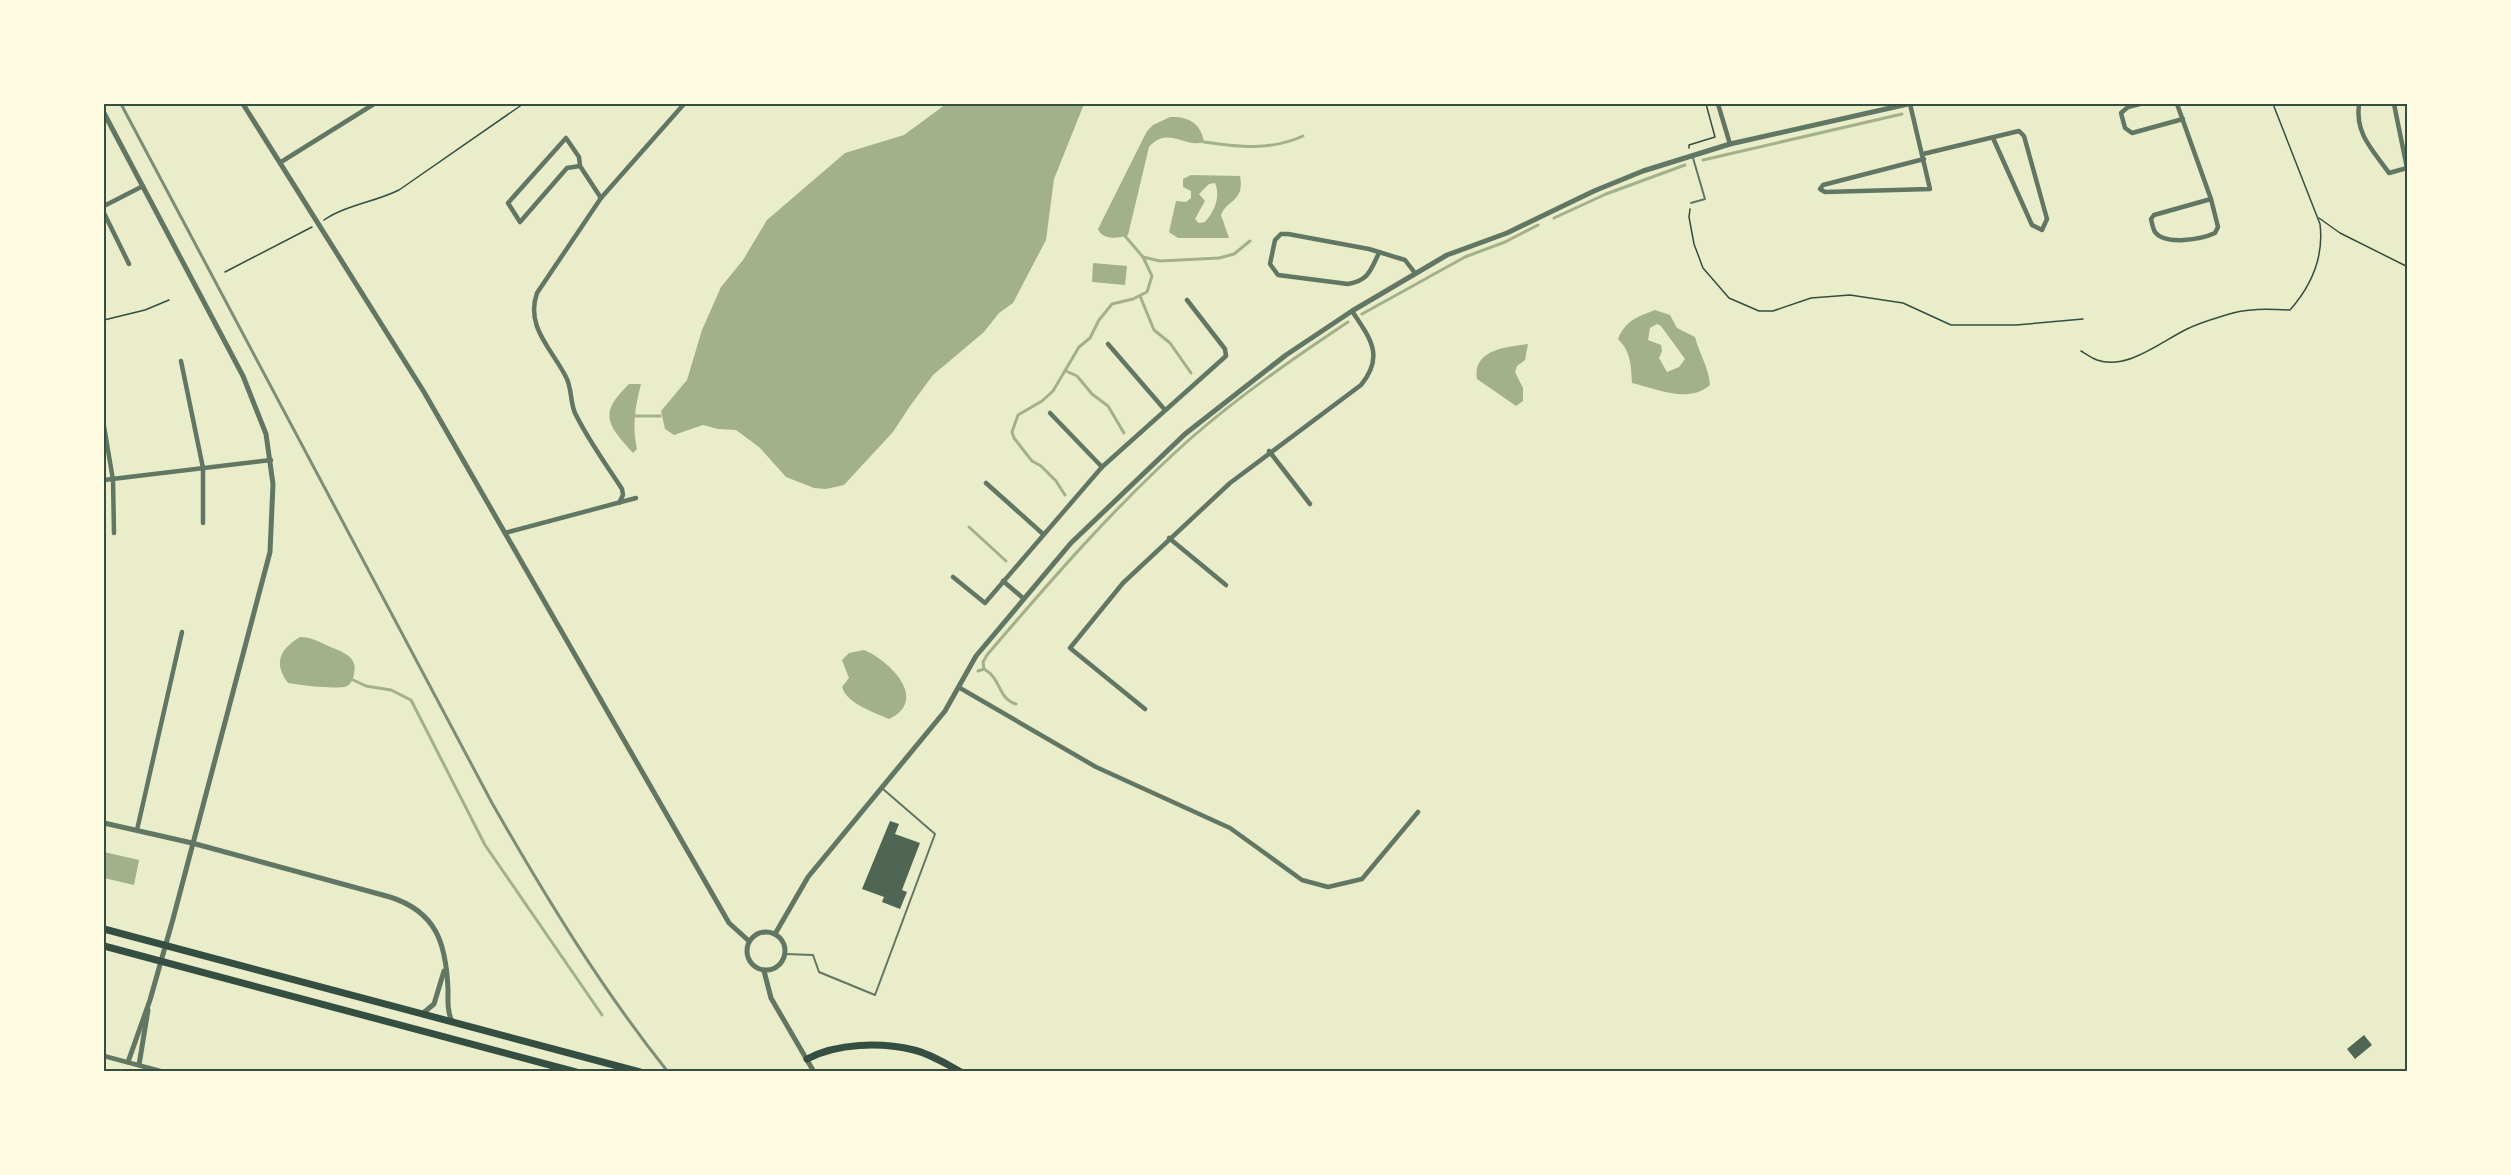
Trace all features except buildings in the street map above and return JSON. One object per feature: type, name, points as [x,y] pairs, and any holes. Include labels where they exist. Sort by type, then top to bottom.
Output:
[{"type":"main road","points":[[104,929],[640,1071]]},
{"type":"main road","points":[[104,946],[576,1071]]},
{"type":"main road","points":[[807,1059],[818,1053],[874,1045],[915,1050],[961,1071]]},
{"type":"street","points":[[243,104],[389,332],[729,923],[749,941]]},
{"type":"street","points":[[281,162],[374,104]]},
{"type":"street","points":[[619,503],[623,495],[622,489],[575,413],[568,380],[538,331],[533,317],[534,304],[537,293],[601,198],[684,104]]},
{"type":"street","points":[[1718,104],[1730,144]]},
{"type":"street","points":[[775,934],[808,877],[945,711],[976,656],[1023,598],[1079,535],[1185,434],[1286,355],[1352,311],[1447,255],[1507,233],[1594,191],[1692,155],[1730,144],[1909,104],[1923,156],[1930,189],[1825,192],[1820,189],[1823,184],[1923,156],[2019,131],[2024,136],[2047,219],[2042,230],[2032,225],[1993,138]]},
{"type":"street","points":[[2140,104],[2128,107],[2121,113],[2125,128],[2132,133],[2183,119]]},
{"type":"street","points":[[2177,104],[2211,199],[2218,227],[2215,233],[2188,242],[2159,236],[2155,232],[2151,219],[2154,215],[2211,199]]},
{"type":"street","points":[[2359,104],[2357,119],[2362,135],[2390,173],[2407,168],[2394,104]]},
{"type":"street","points":[[104,113],[243,376],[266,434],[271,460],[273,513],[270,552],[150,1000],[128,1062]]},
{"type":"street","points":[[580,166],[567,168],[520,222],[508,203],[566,138],[579,157],[580,166],[601,198]]},
{"type":"street","points":[[104,206],[142,186]]},
{"type":"street","points":[[104,213],[129,264]]},
{"type":"street","points":[[1379,253],[1367,276],[1359,282],[1348,284],[1278,275],[1270,264],[1275,240],[1281,234],[1357,247],[1405,260],[1415,273]]},
{"type":"street","points":[[953,577],[985,603],[1102,467],[1226,356],[1225,349],[1187,300]]},
{"type":"street","points":[[1145,709],[1070,648],[1123,583],[1169,538],[1269,451],[1361,385],[1374,363],[1371,343],[1352,311]]},
{"type":"street","points":[[1108,344],[1165,410]]},
{"type":"street","points":[[182,361],[203,468],[203,523]]},
{"type":"street","points":[[1050,413],[1102,467]]},
{"type":"street","points":[[104,426],[113,480],[114,532]]},
{"type":"street","points":[[1269,451],[1310,504]]},
{"type":"street","points":[[104,480],[271,460]]},
{"type":"street","points":[[986,483],[1043,534]]},
{"type":"street","points":[[505,533],[636,498]]},
{"type":"street","points":[[1169,538],[1226,585]]},
{"type":"street","points":[[1003,581],[1023,598]]},
{"type":"street","points":[[137,830],[182,632]]},
{"type":"street","points":[[960,688],[1096,767],[1230,828],[1302,880],[1328,887],[1362,879],[1418,812]]},
{"type":"street","points":[[104,823],[192,843],[390,897],[412,906],[435,929],[443,946],[446,964],[447,1007],[452,1022]]},
{"type":"street","points":[[760,933],[775,934],[783,942],[785,954],[776,968],[764,971],[750,963],[746,952],[749,941],[760,933]]},
{"type":"street","points":[[422,1014],[434,1004],[446,964]]},
{"type":"street","points":[[764,971],[771,998],[814,1071]]},
{"type":"street","points":[[139,1065],[150,1000]]},
{"type":"street","points":[[104,1056],[164,1071]]},
{"type":"lane","points":[[1691,203],[1705,199],[1692,155]]},
{"type":"lane","points":[[785,954],[813,955],[819,972],[875,995],[935,834],[882,788]]},
{"type":"path","points":[[335,213],[379,200],[399,190],[523,104]]},
{"type":"path","points":[[1689,145],[1715,137],[1706,104]]},
{"type":"path","points":[[2081,351],[2098,361],[2112,362],[2147,352],[2186,330],[2228,314],[2253,310],[2290,310],[2311,282],[2322,240],[2318,216],[2273,104]]},
{"type":"path","points":[[1691,203],[1689,217],[1694,244],[1703,268],[1730,298],[1759,311],[1773,311],[1811,298],[1851,295],[1904,303],[1951,325],[2016,325],[2083,319]]},
{"type":"path","points":[[2318,216],[2340,233],[2408,267]]},
{"type":"path","points":[[225,272],[307,231]]},
{"type":"path","points":[[104,320],[145,310],[169,300]]},
{"type":"shaded area","points":[[946,104],[1084,104],[1054,179],[1046,240],[1013,303],[999,313],[984,332],[933,375],[893,432],[844,485],[826,489],[814,488],[786,477],[759,447],[736,430],[703,425],[674,435],[665,429],[661,411],[687,380],[702,330],[721,287],[743,260],[767,220],[845,153],[904,135]]},
{"type":"shaded area","points":[[1170,117],[1188,119],[1193,122],[1200,130],[1204,142],[1190,143],[1163,138],[1149,147],[1128,235],[1115,238],[1103,235],[1098,229],[1147,131],[1153,125]]},
{"type":"shaded area","points":[[1191,175],[1240,176],[1238,196],[1221,215],[1229,238],[1178,238],[1169,232],[1176,201],[1186,202],[1191,198],[1191,191],[1183,187],[1183,179]],"holes":[[[1215,183],[1217,188],[1214,209],[1205,222],[1199,223],[1195,219],[1205,201],[1199,194],[1209,184]]]},
{"type":"shaded area","points":[[1093,263],[1127,266],[1125,285],[1092,282]]},
{"type":"shaded area","points":[[1655,310],[1670,315],[1677,328],[1695,337],[1710,385],[1701,391],[1692,394],[1672,393],[1632,383],[1628,354],[1618,339],[1628,323]],"holes":[[[1657,324],[1661,326],[1685,359],[1679,367],[1667,372],[1659,358],[1662,351],[1661,345],[1648,340],[1650,328]]]},
{"type":"shaded area","points":[[1528,344],[1525,360],[1517,366],[1515,372],[1523,388],[1523,401],[1516,406],[1477,379],[1477,369],[1480,361],[1493,351]]},
{"type":"shaded area","points":[[629,384],[641,384],[635,416],[637,449],[633,453],[617,434],[610,419],[613,403]]},
{"type":"shaded area","points":[[300,637],[317,641],[351,658],[355,668],[350,684],[336,688],[288,683],[281,669],[281,657],[288,646]]},
{"type":"shaded area","points":[[864,650],[894,671],[906,691],[906,702],[901,711],[889,719],[855,703],[842,687],[849,678],[842,660],[849,653]]},
{"type":"shaded area","points":[[104,852],[139,860],[134,885],[104,878]]},
{"type":"waterway","points":[[1703,160],[1902,114]]},
{"type":"waterway","points":[[1204,142],[1266,146],[1303,136]]},
{"type":"waterway","points":[[1554,218],[1606,194],[1685,165]]},
{"type":"waterway","points":[[1362,314],[1465,257],[1505,242],[1538,225]]},
{"type":"waterway","points":[[1125,236],[1143,257],[1160,261],[1219,258],[1234,254],[1250,241]]},
{"type":"waterway","points":[[1065,495],[1056,481],[1041,466],[1032,461],[1012,432],[1018,415],[1042,401],[1053,391],[1079,347],[1090,338],[1099,320],[1112,304],[1133,299],[1147,292],[1152,276],[1143,257]]},
{"type":"waterway","points":[[1140,296],[1154,330],[1170,343],[1191,373]]},
{"type":"waterway","points":[[978,671],[984,669],[983,662],[987,655],[1060,571],[1163,464],[1247,393],[1348,322]]},
{"type":"waterway","points":[[1066,371],[1077,376],[1092,394],[1108,406],[1124,433]]},
{"type":"waterway","points":[[635,416],[660,416]]},
{"type":"waterway","points":[[969,527],[1006,561]]},
{"type":"waterway","points":[[984,669],[994,678],[1002,693],[1016,704]]},
{"type":"waterway","points":[[351,679],[366,686],[391,690],[411,700],[485,845],[602,1015]]},
{"type":"railway","points":[[121,104],[492,803],[575,941],[620,1008],[668,1072]]}]
